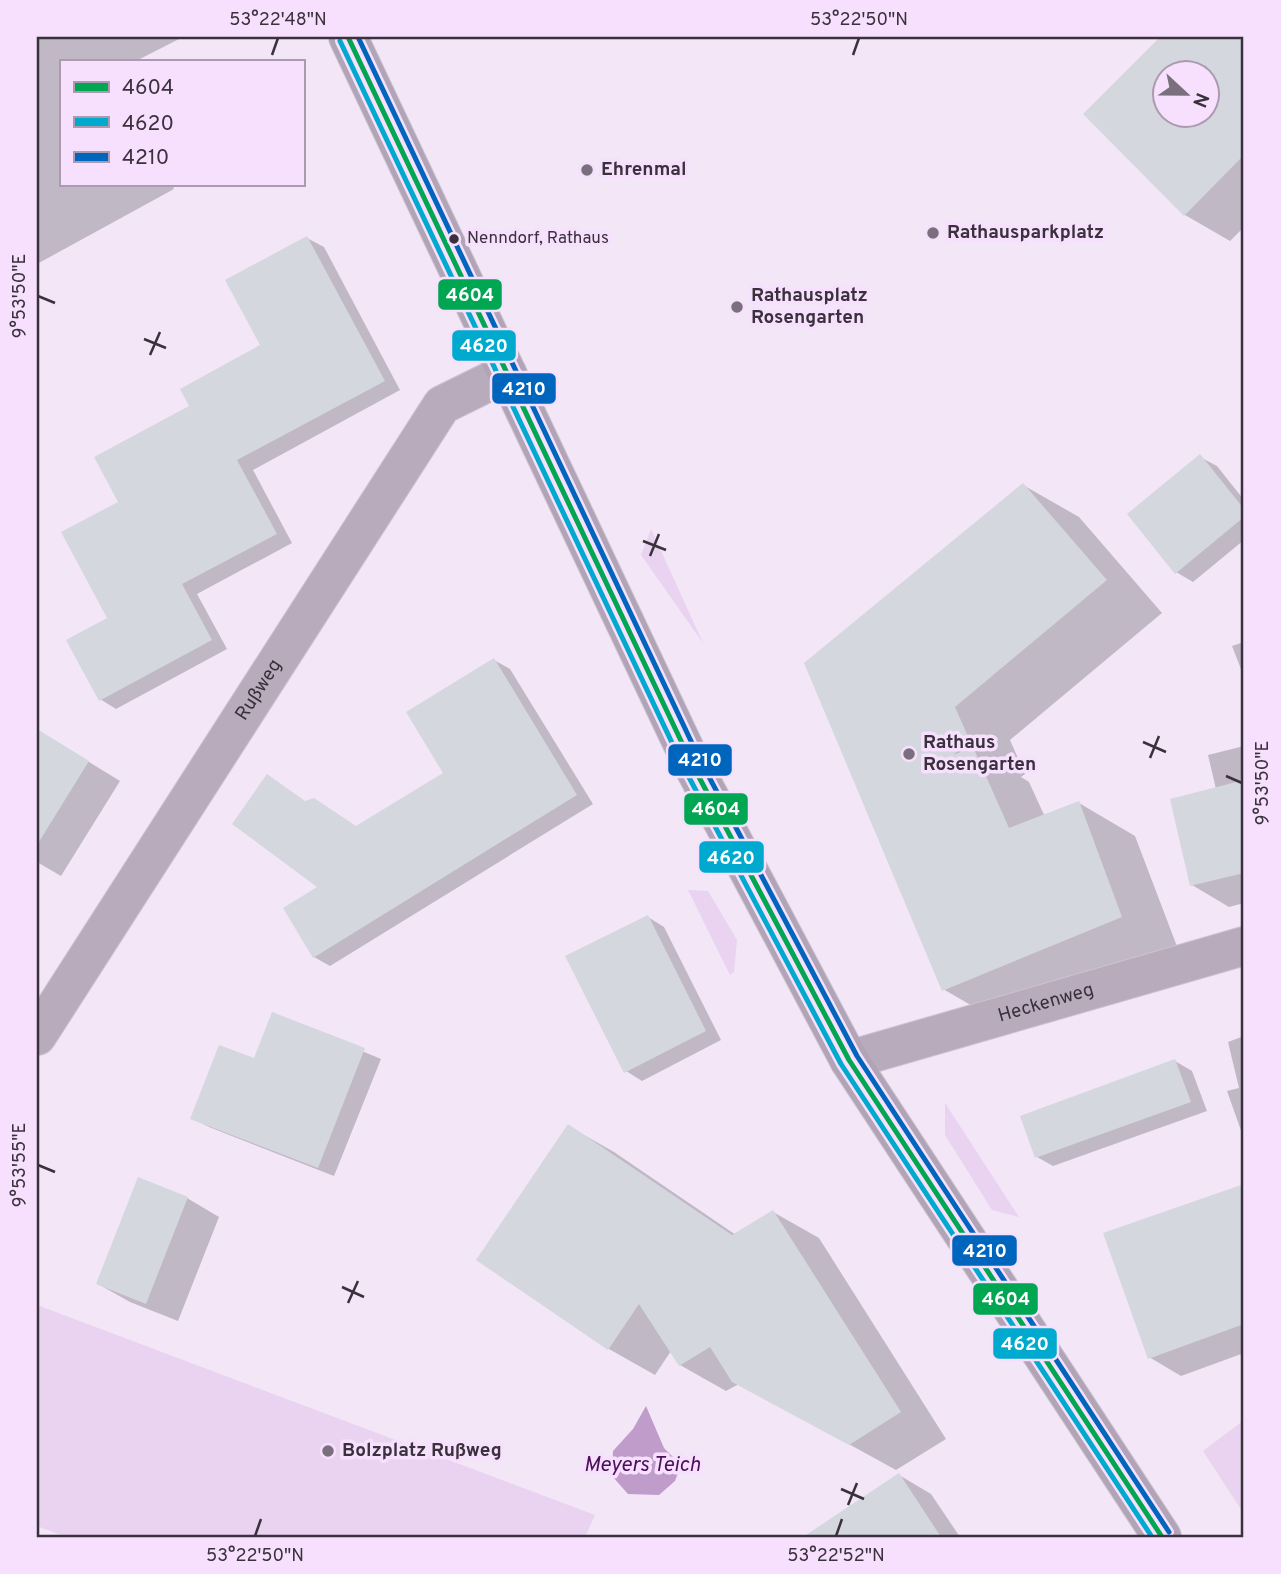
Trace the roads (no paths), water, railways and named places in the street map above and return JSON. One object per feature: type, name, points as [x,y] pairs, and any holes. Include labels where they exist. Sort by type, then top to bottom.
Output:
[{"type":"main road","points":[[348,37],[691,762],[849,1060],[1163,1537]]},
{"type":"street","name":"Rußweg","points":[[37,1036],[442,405],[507,373]]},
{"type":"street","name":"Heckenweg","points":[[849,1060],[1244,946]]},
{"type":"water","name":"Meyers Teich","points":[[646,1406],[664,1448],[681,1465],[675,1481],[659,1495],[628,1494],[612,1476],[613,1451],[633,1429]]},
{"type":"place","name":"Ehrenmal","points":[[587,170]]},
{"type":"place","name":"Rathausparkplatz","points":[[933,233]]},
{"type":"place","name":"Nenndorf, Rathaus","points":[[454,239]]},
{"type":"place","name":"Rathausplatz Rosengarten","points":[[737,307]]},
{"type":"place","name":"Rathaus Rosengarten","points":[[909,754]]},
{"type":"place","name":"Bolzplatz Rußweg","points":[[328,1451]]}]
